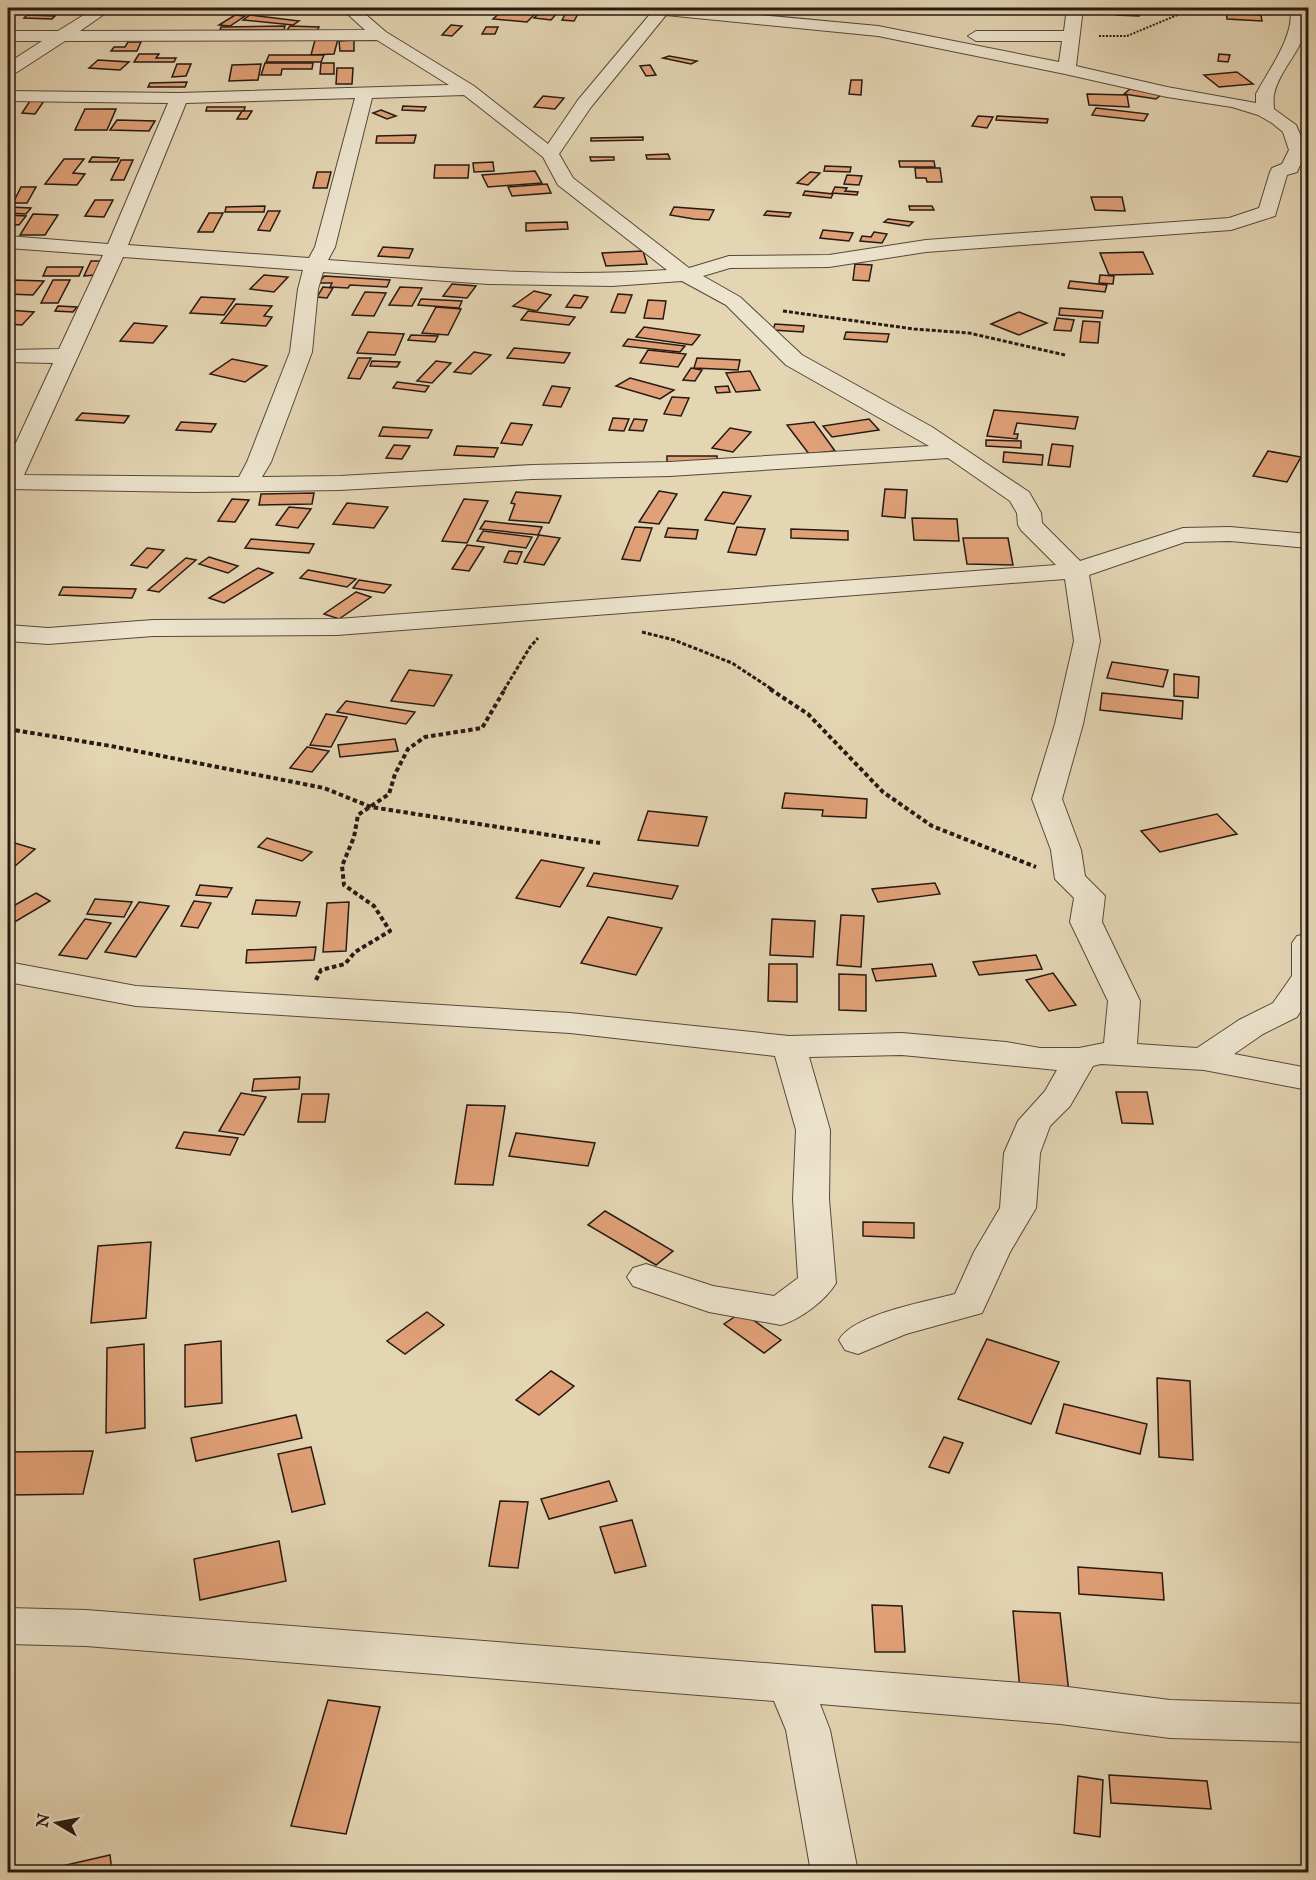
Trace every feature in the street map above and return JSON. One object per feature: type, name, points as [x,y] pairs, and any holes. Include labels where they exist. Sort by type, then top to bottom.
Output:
[{"type":"street","points":[[8,70],[105,8]]},
{"type":"street","points":[[349,8],[380,35],[468,90],[550,154],[565,181],[686,275],[733,301],[794,360],[955,451],[1020,497],[1029,513],[1030,525],[1076,571],[1087,641],[1069,723],[1047,799],[1066,850],[1070,879],[1090,896],[1086,922],[1124,1001],[1119,1055]]},
{"type":"street","points":[[8,242],[553,281],[686,275],[729,262],[829,261],[926,246],[1231,224],[1268,212],[1274,195],[1276,178],[1279,172],[1290,168],[1298,150],[1291,130],[1265,103],[1229,101],[1169,92],[878,31],[654,8],[550,154]]},
{"type":"street","points":[[1067,69],[1075,8]]},
{"type":"street","points":[[1265,103],[1297,32],[1300,17],[1298,8]]},
{"type":"street","points":[[878,31],[891,15]]},
{"type":"street","points":[[8,36],[380,35]]},
{"type":"street","points":[[902,36],[1071,36]]},
{"type":"street","points":[[8,96],[179,98],[468,90]]},
{"type":"street","points":[[246,485],[264,451],[298,361],[308,289],[315,265],[328,236],[365,93]]},
{"type":"street","points":[[179,98],[116,249],[8,482],[246,485],[340,483],[532,472],[670,469],[955,451]]},
{"type":"street","points":[[8,356],[67,356]]},
{"type":"street","points":[[8,633],[48,636],[153,628],[337,627],[1076,571],[1183,535],[1230,534],[1308,541]]},
{"type":"street","points":[[1204,1059],[1251,1027],[1285,1011],[1308,976],[1308,943]]},
{"type":"street","points":[[8,972],[136,996],[570,1023],[789,1047],[902,1044],[1006,1053],[1040,1059],[1080,1059],[1100,1053],[1204,1059],[1308,1079]]},
{"type":"street","points":[[645,1277],[709,1299],[782,1311],[817,1283],[811,1199],[813,1130],[789,1047]]},
{"type":"street","points":[[858,1340],[894,1324],[969,1303],[992,1252],[1018,1208],[1022,1153],[1035,1121],[1058,1098],[1080,1059]]},
{"type":"street","points":[[8,1626],[86,1628],[1060,1705],[1170,1719],[1308,1723]]},
{"type":"street","points":[[789,1684],[808,1730],[834,1872]]},
{"type":"path","points":[[1071,36],[1127,36],[1194,8]]},
{"type":"path","points":[[733,301],[802,315],[914,329],[969,333],[1065,355]]},
{"type":"path","points":[[305,1005],[321,970],[345,964],[355,952],[390,932],[374,906],[344,885],[342,866],[354,837],[358,815],[389,794],[395,774],[408,749],[425,737],[482,728],[530,647],[561,611]]},
{"type":"path","points":[[640,631],[674,640],[732,663],[808,714],[883,792],[932,826],[1070,879]]},
{"type":"path","points":[[8,729],[111,746],[324,788],[371,807],[600,843]]},
{"type":"building","points":[[545,8],[569,8],[564,13],[558,12],[551,20],[534,18]]},
{"type":"building","points":[[1226,8],[1244,9],[1245,14],[1261,15],[1262,21],[1227,19]]},
{"type":"building","points":[[1106,9],[1139,10],[1139,16],[1116,15],[1116,12],[1106,12]]},
{"type":"building","points":[[502,11],[536,13],[527,22],[493,19]]},
{"type":"building","points":[[566,13],[578,14],[574,21],[562,20]]},
{"type":"building","points":[[27,15],[55,16],[52,19],[24,18]]},
{"type":"building","points":[[235,15],[245,16],[230,26],[219,25]]},
{"type":"building","points":[[250,15],[299,21],[293,25],[243,20]]},
{"type":"building","points":[[451,25],[462,26],[452,36],[442,35]]},
{"type":"building","points":[[285,26],[284,30],[220,30],[221,27]]},
{"type":"building","points":[[290,26],[319,27],[317,31],[287,30]]},
{"type":"building","points":[[486,27],[498,27],[495,34],[482,34]]},
{"type":"building","points":[[338,39],[334,54],[311,55],[315,40]]},
{"type":"building","points":[[354,40],[354,51],[340,51],[339,41]]},
{"type":"building","points":[[128,42],[141,42],[137,51],[111,51],[114,47],[125,47]]},
{"type":"building","points":[[139,54],[159,54],[156,58],[176,58],[174,62],[134,62]]},
{"type":"building","points":[[1219,54],[1230,55],[1228,62],[1218,61]]},
{"type":"building","points":[[269,55],[324,55],[321,62],[266,62]]},
{"type":"building","points":[[669,56],[697,61],[691,64],[663,58]]},
{"type":"building","points":[[98,60],[129,62],[120,70],[89,68]]},
{"type":"building","points":[[265,63],[313,63],[312,69],[282,69],[281,75],[261,75]]},
{"type":"building","points":[[321,63],[334,63],[334,74],[320,74]]},
{"type":"building","points":[[177,64],[191,64],[186,76],[172,77]]},
{"type":"building","points":[[261,64],[258,80],[229,81],[232,65]]},
{"type":"building","points":[[650,65],[656,75],[646,76],[640,66]]},
{"type":"building","points":[[337,68],[353,68],[352,84],[336,84]]},
{"type":"building","points":[[1237,72],[1253,84],[1219,87],[1204,75]]},
{"type":"building","points":[[851,80],[862,80],[861,95],[849,94]]},
{"type":"building","points":[[187,82],[185,87],[148,87],[150,83]]},
{"type":"building","points":[[1130,89],[1162,94],[1156,99],[1124,94]]},
{"type":"building","points":[[1087,94],[1127,95],[1129,107],[1089,105]]},
{"type":"building","points":[[543,96],[564,98],[555,109],[534,107]]},
{"type":"building","points":[[30,101],[44,101],[35,114],[22,113]]},
{"type":"building","points":[[403,106],[426,107],[424,111],[402,110]]},
{"type":"building","points":[[207,107],[245,107],[244,111],[206,111]]},
{"type":"building","points":[[1096,108],[1148,114],[1144,121],[1092,115]]},
{"type":"building","points":[[85,109],[116,109],[107,130],[75,130]]},
{"type":"building","points":[[381,110],[396,116],[387,119],[373,113]]},
{"type":"building","points":[[242,111],[252,111],[247,119],[237,119]]},
{"type":"building","points":[[978,116],[993,117],[987,128],[972,126]]},
{"type":"building","points":[[997,116],[1048,119],[1047,123],[996,120]]},
{"type":"building","points":[[117,120],[155,121],[149,131],[110,130]]},
{"type":"building","points":[[416,135],[414,143],[376,143],[377,136]]},
{"type":"building","points":[[643,137],[643,140],[591,141],[591,138]]},
{"type":"building","points":[[668,154],[670,159],[647,159],[646,155]]},
{"type":"building","points":[[92,157],[119,158],[117,162],[89,162]]},
{"type":"building","points":[[590,157],[614,157],[614,160],[591,161]]},
{"type":"building","points":[[64,159],[84,159],[73,173],[85,174],[77,185],[45,184]]},
{"type":"building","points":[[121,160],[133,160],[124,180],[111,180]]},
{"type":"building","points":[[899,161],[934,161],[935,167],[900,167]]},
{"type":"building","points":[[493,162],[494,171],[474,172],[473,163]]},
{"type":"building","points":[[435,165],[469,165],[468,178],[434,178]]},
{"type":"building","points":[[825,166],[851,167],[850,172],[824,171]]},
{"type":"building","points":[[915,168],[940,168],[942,182],[927,182],[926,178],[916,178]]},
{"type":"building","points":[[535,171],[542,183],[488,187],[482,175]]},
{"type":"building","points":[[317,172],[331,172],[327,188],[313,188]]},
{"type":"building","points":[[810,172],[820,173],[808,185],[797,183]]},
{"type":"building","points":[[847,175],[862,176],[859,185],[844,184]]},
{"type":"building","points":[[547,184],[551,193],[512,196],[508,187]]},
{"type":"building","points":[[21,187],[36,187],[27,203],[13,203]]},
{"type":"building","points":[[835,187],[858,192],[857,195],[832,193]]},
{"type":"building","points":[[805,191],[833,194],[831,198],[803,195]]},
{"type":"building","points":[[1091,197],[1122,197],[1125,211],[1095,210]]},
{"type":"building","points":[[95,200],[113,200],[104,217],[85,216]]},
{"type":"building","points":[[265,206],[264,212],[225,212],[226,207]]},
{"type":"building","points":[[909,206],[932,206],[934,210],[910,210]]},
{"type":"building","points":[[8,207],[31,208],[26,214],[8,213]]},
{"type":"building","points":[[674,207],[714,210],[709,220],[694,219],[670,215]]},
{"type":"building","points":[[268,211],[280,211],[270,231],[258,230]]},
{"type":"building","points":[[767,211],[791,213],[789,217],[764,215]]},
{"type":"building","points":[[209,213],[223,213],[213,232],[198,232]]},
{"type":"building","points":[[33,214],[58,215],[45,235],[20,235]]},
{"type":"building","points":[[8,215],[26,216],[19,225],[8,224]]},
{"type":"building","points":[[888,219],[913,222],[909,226],[884,222]]},
{"type":"building","points":[[567,222],[568,229],[526,231],[526,223]]},
{"type":"building","points":[[823,230],[853,233],[849,241],[820,238]]},
{"type":"building","points":[[874,232],[887,234],[882,243],[860,241],[862,236],[871,237]]},
{"type":"building","points":[[383,247],[413,249],[409,258],[378,256]]},
{"type":"building","points":[[643,251],[647,264],[606,266],[602,253]]},
{"type":"building","points":[[1143,252],[1153,274],[1109,275],[1100,253]]},
{"type":"building","points":[[91,261],[103,261],[96,275],[84,276]]},
{"type":"building","points":[[855,264],[872,265],[869,281],[853,280]]},
{"type":"building","points":[[47,267],[83,267],[79,276],[43,276]]},
{"type":"building","points":[[264,275],[288,277],[274,292],[250,289]]},
{"type":"building","points":[[1100,275],[1114,276],[1113,284],[1099,283]]},
{"type":"building","points":[[324,276],[390,280],[387,287],[350,285],[348,288],[330,287],[332,283],[319,283]]},
{"type":"building","points":[[13,280],[44,281],[33,295],[8,294],[8,287]]},
{"type":"building","points":[[53,280],[70,280],[58,303],[41,303]]},
{"type":"building","points":[[1070,281],[1107,285],[1105,292],[1068,288]]},
{"type":"building","points":[[452,284],[476,286],[467,298],[443,296]]},
{"type":"building","points":[[323,287],[333,288],[327,298],[317,297]]},
{"type":"building","points":[[400,287],[422,288],[412,306],[389,305]]},
{"type":"building","points":[[534,291],[551,295],[537,311],[513,306]]},
{"type":"building","points":[[365,292],[386,293],[374,316],[352,315]]},
{"type":"building","points":[[618,294],[632,295],[625,313],[611,312]]},
{"type":"building","points":[[574,295],[588,297],[581,308],[566,307]]},
{"type":"building","points":[[201,297],[235,299],[224,315],[190,313]]},
{"type":"building","points":[[421,299],[462,301],[459,308],[418,305]]},
{"type":"building","points":[[648,300],[666,301],[663,319],[644,318]]},
{"type":"building","points":[[236,304],[272,306],[264,316],[272,317],[266,326],[221,323]]},
{"type":"building","points":[[58,306],[77,307],[73,312],[55,311]]},
{"type":"building","points":[[436,307],[461,309],[448,335],[422,333]]},
{"type":"building","points":[[1060,308],[1103,311],[1102,318],[1059,315]]},
{"type":"building","points":[[8,310],[34,312],[22,325],[8,324]]},
{"type":"building","points":[[528,311],[575,317],[569,325],[521,320]]},
{"type":"building","points":[[1019,312],[1047,323],[1019,335],[991,324]]},
{"type":"building","points":[[1057,318],[1074,320],[1071,331],[1054,330]]},
{"type":"building","points":[[1083,321],[1100,322],[1098,343],[1080,342]]},
{"type":"building","points":[[134,323],[167,326],[153,343],[120,341]]},
{"type":"building","points":[[775,324],[804,326],[803,332],[773,330]]},
{"type":"building","points":[[644,327],[700,335],[692,345],[636,337]]},
{"type":"building","points":[[368,332],[404,334],[395,355],[357,353]]},
{"type":"building","points":[[846,332],[889,334],[887,342],[844,339]]},
{"type":"building","points":[[411,335],[438,336],[435,342],[408,340]]},
{"type":"building","points":[[628,339],[685,346],[680,352],[623,346]]},
{"type":"building","points":[[514,348],[570,353],[564,363],[507,358]]},
{"type":"building","points":[[648,350],[686,354],[678,367],[640,363]]},
{"type":"building","points":[[474,352],[491,355],[471,374],[454,372]]},
{"type":"building","points":[[358,358],[371,358],[360,379],[348,378]]},
{"type":"building","points":[[697,358],[740,360],[738,370],[694,368]]},
{"type":"building","points":[[232,359],[267,366],[245,382],[210,374]]},
{"type":"building","points":[[372,361],[400,362],[397,367],[370,366]]},
{"type":"building","points":[[436,361],[451,363],[432,383],[417,381]]},
{"type":"building","points":[[691,368],[702,370],[695,381],[683,380]]},
{"type":"building","points":[[750,371],[760,390],[736,392],[726,373]]},
{"type":"building","points":[[630,378],[674,390],[660,399],[616,386]]},
{"type":"building","points":[[397,382],[429,386],[425,392],[393,388]]},
{"type":"building","points":[[552,386],[570,388],[561,407],[543,405]]},
{"type":"building","points":[[728,386],[730,392],[717,393],[715,387]]},
{"type":"building","points":[[672,397],[689,398],[681,416],[664,414]]},
{"type":"building","points":[[994,410],[1078,417],[1075,429],[1017,423],[1014,434],[1018,434],[1017,439],[987,436]]},
{"type":"building","points":[[82,413],[129,416],[124,423],[76,420]]},
{"type":"building","points":[[613,418],[629,419],[624,431],[609,430]]},
{"type":"building","points":[[634,419],[647,420],[643,431],[629,430]]},
{"type":"building","points":[[869,419],[879,430],[832,437],[823,426]]},
{"type":"building","points":[[181,422],[216,424],[211,432],[176,430]]},
{"type":"building","points":[[814,422],[835,451],[809,454],[787,425]]},
{"type":"building","points":[[511,423],[532,425],[522,445],[501,443]]},
{"type":"building","points":[[383,427],[432,430],[428,438],[379,436]]},
{"type":"building","points":[[730,428],[751,432],[733,452],[712,448]]},
{"type":"building","points":[[986,440],[1021,441],[1021,448],[986,446]]},
{"type":"building","points":[[1052,444],[1073,446],[1070,467],[1048,465]]},
{"type":"building","points":[[394,445],[410,446],[402,459],[386,458]]},
{"type":"building","points":[[457,446],[498,448],[494,457],[454,455]]},
{"type":"building","points":[[1268,451],[1301,457],[1287,482],[1253,476]]},
{"type":"building","points":[[1004,452],[1043,455],[1042,465],[1003,462]]},
{"type":"building","points":[[667,456],[717,456],[717,462],[667,462]]},
{"type":"building","points":[[885,489],[907,490],[905,518],[882,516]]},
{"type":"building","points":[[659,491],[677,494],[659,524],[639,522]]},
{"type":"building","points":[[516,492],[561,496],[549,523],[509,520],[515,504],[511,503]]},
{"type":"building","points":[[723,492],[751,496],[734,524],[705,520]]},
{"type":"building","points":[[314,493],[312,504],[259,505],[261,494]]},
{"type":"building","points":[[232,499],[249,500],[235,522],[218,521]]},
{"type":"building","points":[[464,499],[488,501],[467,543],[442,541]]},
{"type":"building","points":[[347,503],[388,507],[374,528],[333,524]]},
{"type":"building","points":[[289,507],[311,509],[298,528],[276,525]]},
{"type":"building","points":[[912,518],[957,519],[959,541],[914,540]]},
{"type":"building","points":[[485,521],[542,527],[538,535],[480,529]]},
{"type":"building","points":[[635,527],[652,528],[640,561],[622,559]]},
{"type":"building","points":[[737,527],[765,529],[756,555],[728,552]]},
{"type":"building","points":[[668,528],[698,530],[696,539],[665,537]]},
{"type":"building","points":[[791,529],[848,531],[848,540],[791,538]]},
{"type":"building","points":[[483,531],[532,537],[526,548],[477,541]]},
{"type":"building","points":[[539,535],[560,538],[544,565],[524,562]]},
{"type":"building","points":[[963,538],[1008,538],[1013,565],[967,564]]},
{"type":"building","points":[[251,539],[314,544],[309,553],[245,548]]},
{"type":"building","points":[[467,545],[484,547],[469,571],[452,569]]},
{"type":"building","points":[[147,548],[164,550],[147,568],[131,565]]},
{"type":"building","points":[[509,551],[522,552],[517,564],[504,562]]},
{"type":"building","points":[[209,557],[238,566],[228,573],[199,564]]},
{"type":"building","points":[[186,558],[196,560],[159,592],[148,590]]},
{"type":"building","points":[[258,568],[273,573],[224,603],[209,598]]},
{"type":"building","points":[[308,570],[356,579],[347,587],[300,578]]},
{"type":"building","points":[[359,580],[391,585],[384,593],[353,588]]},
{"type":"building","points":[[63,587],[136,589],[132,598],[59,595]]},
{"type":"building","points":[[356,592],[371,597],[339,619],[324,614]]},
{"type":"building","points":[[1112,662],[1168,670],[1163,687],[1107,678]]},
{"type":"building","points":[[409,670],[452,675],[434,706],[391,701]]},
{"type":"building","points":[[1174,674],[1199,677],[1198,698],[1174,696]]},
{"type":"building","points":[[1102,693],[1183,701],[1182,719],[1100,710]]},
{"type":"building","points":[[346,701],[415,712],[406,724],[337,712]]},
{"type":"building","points":[[326,714],[347,717],[331,747],[310,745]]},
{"type":"building","points":[[395,739],[398,751],[340,757],[338,745]]},
{"type":"building","points":[[307,747],[329,751],[312,772],[290,768]]},
{"type":"building","points":[[785,793],[867,799],[866,818],[822,816],[823,810],[782,808]]},
{"type":"building","points":[[648,811],[707,817],[698,846],[638,840]]},
{"type":"building","points":[[1217,814],[1237,834],[1160,852],[1141,831]]},
{"type":"building","points":[[267,838],[312,852],[302,861],[258,847]]},
{"type":"building","points":[[8,841],[35,849],[8,872]]},
{"type":"building","points":[[541,860],[584,868],[560,907],[516,898]]},
{"type":"building","points":[[594,873],[678,886],[672,899],[587,886]]},
{"type":"building","points":[[935,883],[940,894],[878,902],[872,889]]},
{"type":"building","points":[[200,885],[232,888],[227,897],[196,895]]},
{"type":"building","points":[[36,893],[50,901],[8,926],[8,909]]},
{"type":"building","points":[[95,899],[132,902],[124,917],[87,914]]},
{"type":"building","points":[[256,900],[300,902],[296,916],[252,914]]},
{"type":"building","points":[[194,901],[211,903],[198,928],[181,926]]},
{"type":"building","points":[[139,902],[169,906],[136,957],[105,952]]},
{"type":"building","points":[[349,902],[346,951],[323,952],[327,903]]},
{"type":"building","points":[[841,915],[864,916],[861,967],[837,965]]},
{"type":"building","points":[[608,917],[662,928],[636,975],[581,963]]},
{"type":"building","points":[[85,919],[111,923],[87,959],[59,955]]},
{"type":"building","points":[[772,919],[815,921],[813,957],[770,955]]},
{"type":"building","points":[[316,947],[314,960],[246,963],[247,950]]},
{"type":"building","points":[[1036,955],[1042,969],[979,975],[973,962]]},
{"type":"building","points":[[769,964],[797,964],[797,1002],[768,1001]]},
{"type":"building","points":[[932,964],[936,976],[876,981],[872,969]]},
{"type":"building","points":[[1053,973],[1076,1005],[1049,1011],[1026,980]]},
{"type":"building","points":[[839,974],[866,975],[866,1011],[839,1010]]},
{"type":"building","points":[[300,1077],[299,1089],[252,1091],[254,1079]]},
{"type":"building","points":[[1116,1092],[1147,1092],[1153,1124],[1122,1123]]},
{"type":"building","points":[[241,1093],[266,1097],[244,1135],[219,1131]]},
{"type":"building","points":[[302,1094],[329,1094],[325,1122],[298,1122]]},
{"type":"building","points":[[467,1105],[505,1106],[493,1185],[455,1184]]},
{"type":"building","points":[[184,1132],[238,1138],[230,1155],[176,1148]]},
{"type":"building","points":[[516,1133],[595,1143],[588,1166],[509,1156]]},
{"type":"building","points":[[605,1211],[673,1251],[656,1265],[588,1225]]},
{"type":"building","points":[[863,1222],[914,1223],[914,1238],[863,1236]]},
{"type":"building","points":[[151,1242],[146,1318],[91,1323],[98,1246]]},
{"type":"building","points":[[427,1312],[444,1325],[405,1354],[387,1341]]},
{"type":"building","points":[[742,1312],[781,1340],[764,1353],[724,1324]]},
{"type":"building","points":[[987,1339],[1059,1362],[1031,1424],[958,1399]]},
{"type":"building","points":[[221,1341],[222,1403],[185,1407],[185,1345]]},
{"type":"building","points":[[144,1344],[145,1428],[106,1433],[107,1348]]},
{"type":"building","points":[[551,1371],[574,1386],[539,1415],[516,1400]]},
{"type":"building","points":[[1157,1378],[1190,1381],[1193,1460],[1159,1457]]},
{"type":"building","points":[[1064,1404],[1147,1424],[1140,1454],[1056,1433]]},
{"type":"building","points":[[296,1415],[302,1438],[196,1461],[191,1438]]},
{"type":"building","points":[[944,1437],[963,1443],[949,1473],[929,1467]]},
{"type":"building","points":[[311,1447],[325,1504],[292,1512],[278,1454]]},
{"type":"building","points":[[93,1451],[83,1494],[8,1495],[8,1452]]},
{"type":"building","points":[[609,1481],[617,1501],[549,1519],[541,1499]]},
{"type":"building","points":[[500,1501],[528,1502],[518,1568],[489,1566]]},
{"type":"building","points":[[632,1520],[646,1566],[615,1573],[600,1527]]},
{"type":"building","points":[[279,1541],[286,1581],[200,1600],[194,1559]]},
{"type":"building","points":[[1078,1567],[1162,1573],[1164,1600],[1079,1594]]},
{"type":"building","points":[[872,1605],[902,1606],[905,1652],[875,1652]]},
{"type":"building","points":[[1013,1611],[1060,1613],[1069,1693],[1020,1691]]},
{"type":"building","points":[[328,1700],[380,1707],[346,1834],[291,1826]]},
{"type":"building","points":[[1109,1775],[1207,1781],[1211,1809],[1111,1803]]},
{"type":"building","points":[[1078,1776],[1103,1780],[1100,1837],[1074,1833]]},
{"type":"building","points":[[110,1855],[112,1872],[36,1872]]}]
